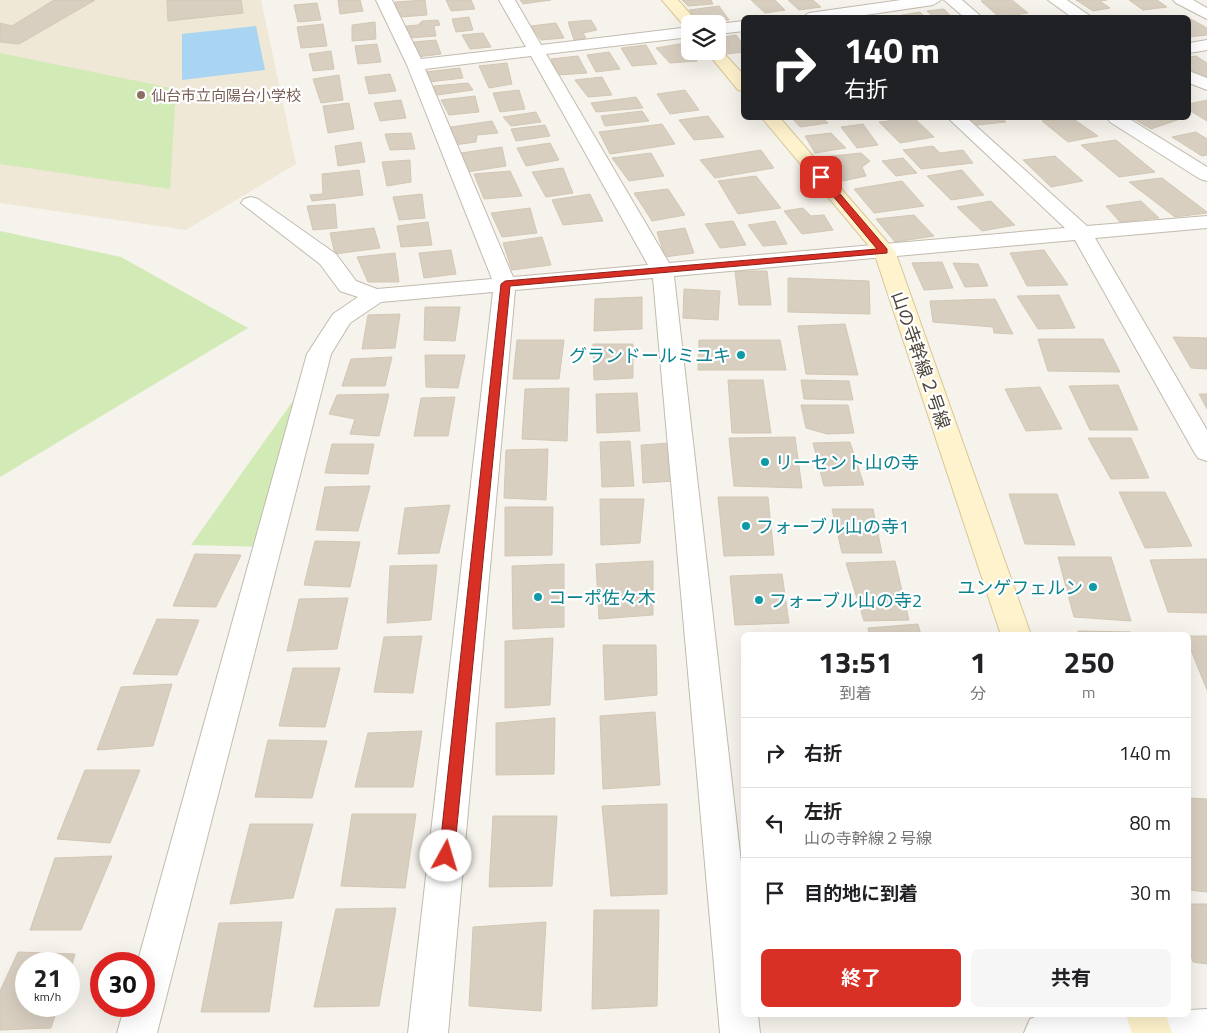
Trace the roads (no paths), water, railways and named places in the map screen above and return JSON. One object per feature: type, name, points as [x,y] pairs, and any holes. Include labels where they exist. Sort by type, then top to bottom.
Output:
[{"type":"street","points":[[384,0],[415,65],[505,284],[428,1033]]},
{"type":"street","points":[[507,0],[538,50],[662,270],[666,287],[740,1033]]},
{"type":"street","points":[[670,0],[683,15]]},
{"type":"street","points":[[828,0],[846,15],[933,0]]},
{"type":"street","points":[[952,0],[971,15]]},
{"type":"street","points":[[1056,0],[1080,15]]},
{"type":"street","points":[[1181,0],[1207,14]]},
{"type":"street","points":[[726,28],[741,26]]},
{"type":"street","points":[[415,65],[681,33]]},
{"type":"street","points":[[1191,48],[1207,45]]},
{"type":"street","points":[[722,60],[741,82]]},
{"type":"street","points":[[1191,77],[1207,85]]},
{"type":"street","name":"山の寺幹線２号線","points":[[773,120],[884,251],[1015,632]]},
{"type":"street","points":[[959,120],[1082,233],[1207,452]]},
{"type":"street","points":[[1119,120],[1207,175]]},
{"type":"street","points":[[252,203],[328,259],[348,286],[375,296],[1207,222]]},
{"type":"street","points":[[137,1033],[319,354],[340,319],[375,296]]},
{"type":"street","points":[[1044,1033],[1150,1026],[1207,1030]]},
{"type":"water","points":[[256,26],[265,70],[182,80],[182,34]]},
{"type":"place","name":"仙台市立向陽台小学校","points":[[141,95]]},
{"type":"place","name":"グランドールミユキ","points":[[741,355]]},
{"type":"place","name":"リーセント山の寺","points":[[765,462]]},
{"type":"place","name":"フォーブル山の寺1","points":[[746,526]]},
{"type":"place","name":"ユンゲフェルン","points":[[1093,587]]},
{"type":"place","name":"コーポ佐々木","points":[[538,597]]},
{"type":"place","name":"フォーブル山の寺2","points":[[759,600]]}]
